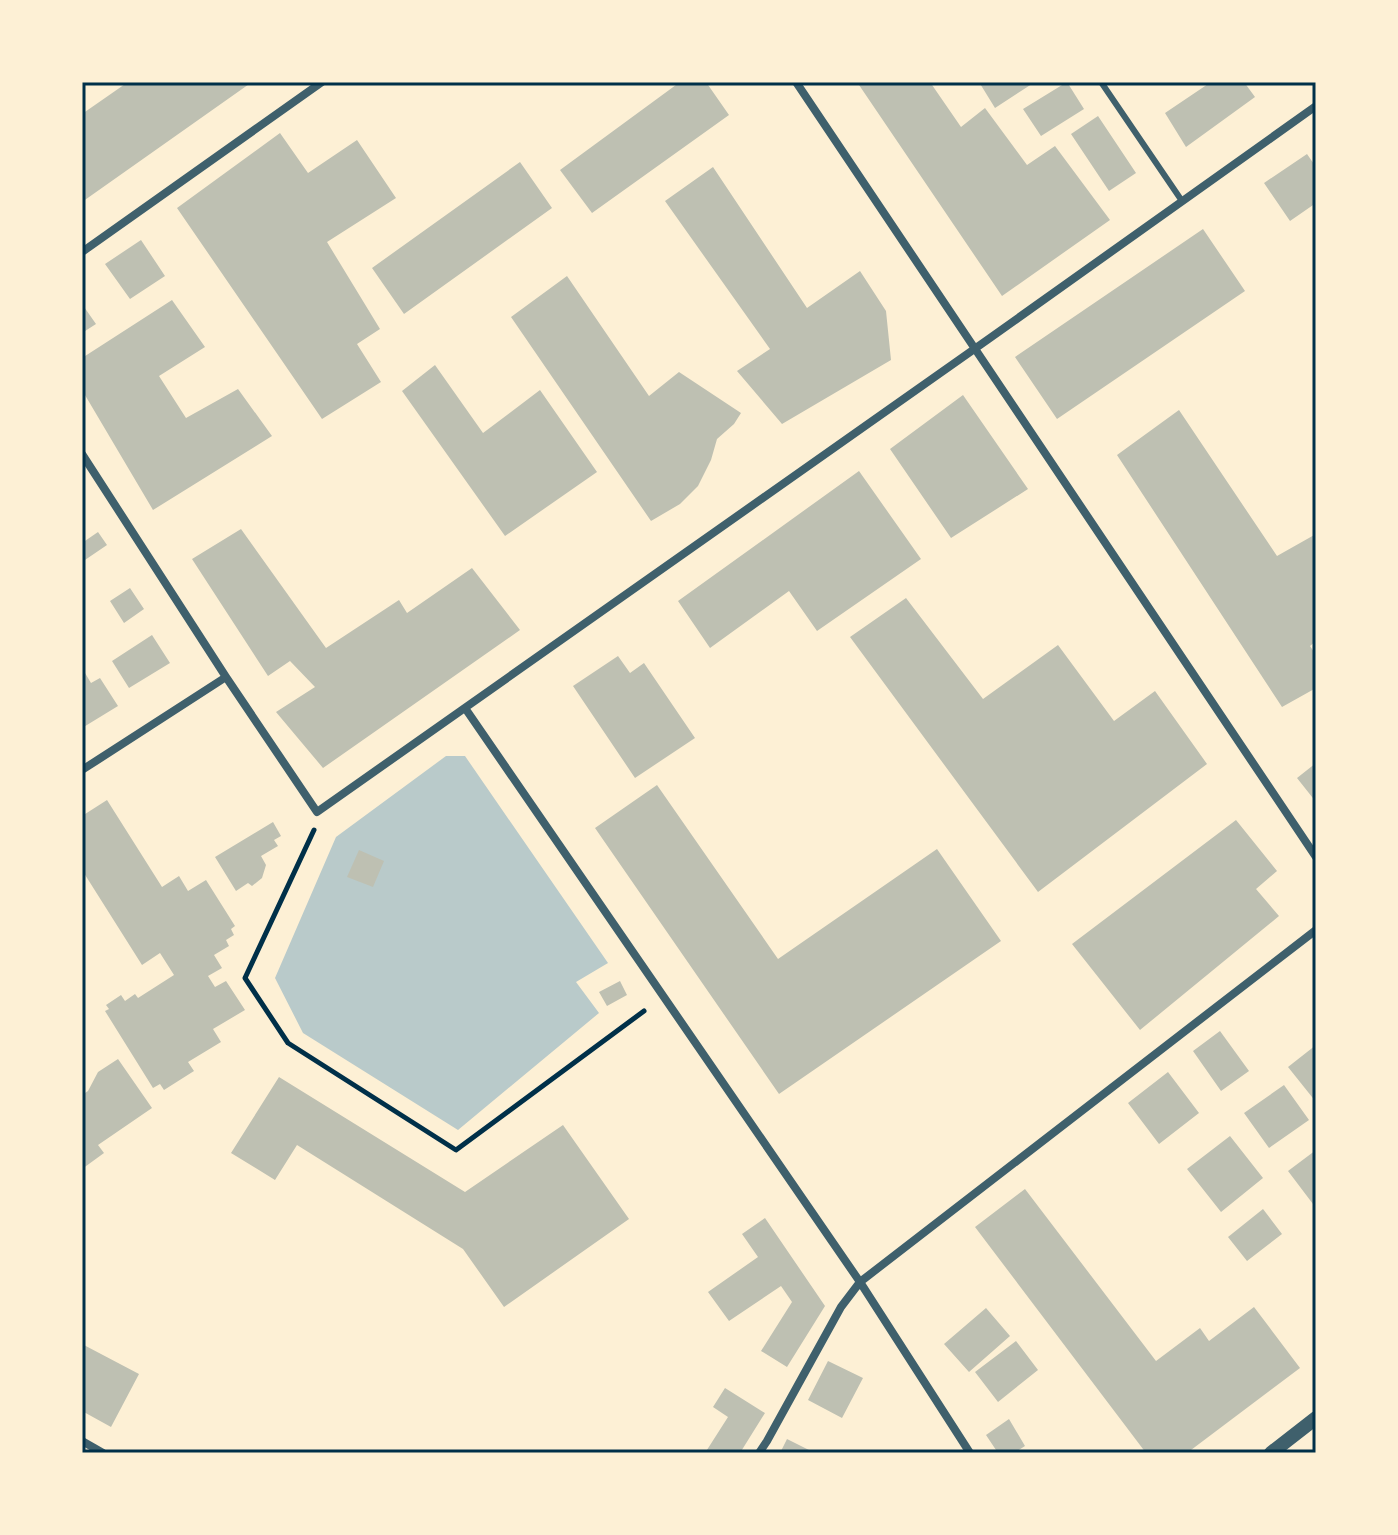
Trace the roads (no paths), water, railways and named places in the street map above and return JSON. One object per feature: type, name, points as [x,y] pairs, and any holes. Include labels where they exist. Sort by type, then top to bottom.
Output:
[{"type":"street","points":[[82,252],[322,82]]},
{"type":"street","points":[[796,82],[1316,857]]},
{"type":"street","points":[[82,454],[317,812],[1316,106]]},
{"type":"street","points":[[82,770],[226,677]]},
{"type":"street","points":[[465,708],[860,1282],[970,1453]]},
{"type":"street","points":[[759,1453],[841,1307],[860,1282],[1316,930]]},
{"type":"street","points":[[1271,1453],[1316,1418]]},
{"type":"street","points":[[82,1441],[103,1453]]},
{"type":"lane","points":[[1101,82],[1182,201]]}]
